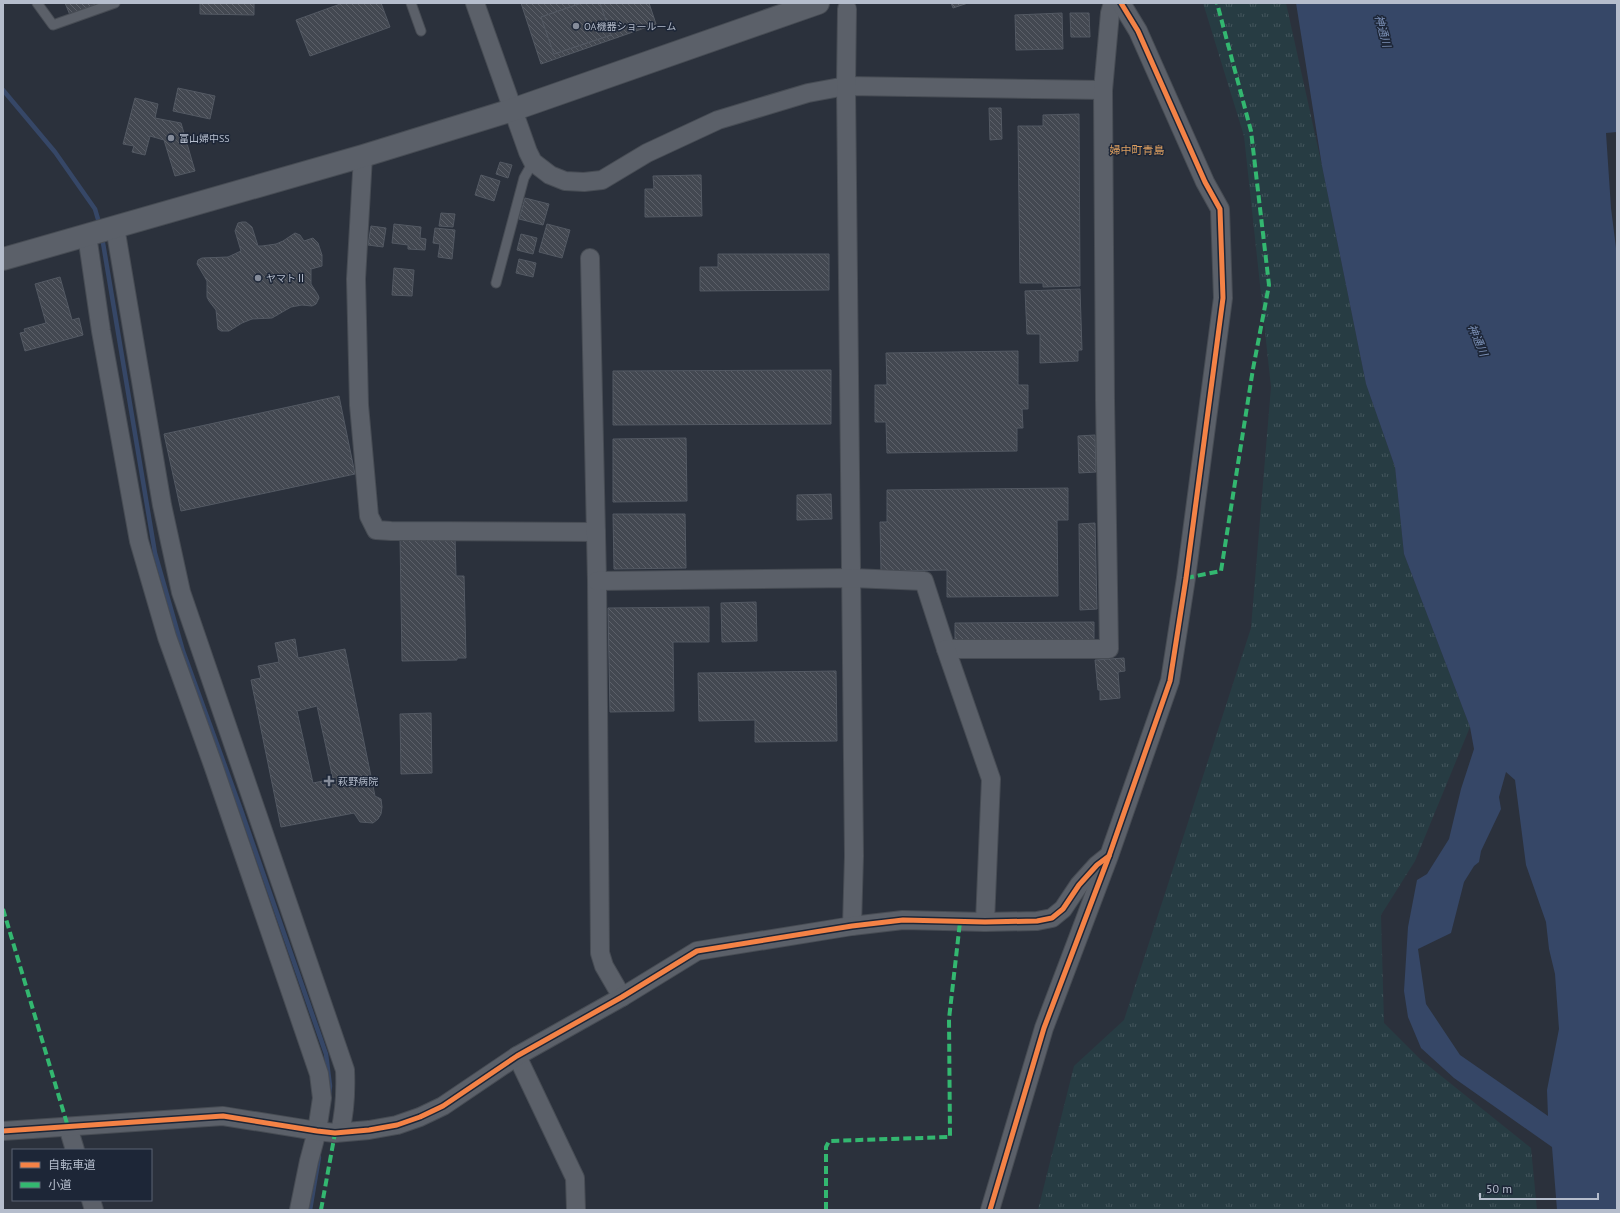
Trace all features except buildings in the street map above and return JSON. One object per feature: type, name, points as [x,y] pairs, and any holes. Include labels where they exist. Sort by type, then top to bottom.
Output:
[{"type":"street","points":[[475,3],[512,110],[533,162],[550,175],[566,181],[584,182],[602,180],[647,153],[718,120],[808,93],[846,86],[1103,90]]},
{"type":"street","points":[[3,259],[363,156],[512,110],[818,3]]},
{"type":"street","points":[[946,649],[1109,649],[1103,90],[1110,13],[1113,3]]},
{"type":"street","points":[[990,1210],[1044,1028],[1109,856],[1170,681],[1186,578],[1223,298],[1220,209],[1205,182],[1138,31],[1121,3]]},
{"type":"street","points":[[847,9],[846,86],[854,856],[852,926]]},
{"type":"street","points":[[363,156],[356,279],[359,405],[369,516],[376,530],[391,532],[596,532]]},
{"type":"street","points":[[115,227],[162,505],[181,592],[345,1070],[345,1112],[340,1132]]},
{"type":"street","points":[[87,235],[101,331],[139,541],[167,637],[213,765],[319,1074],[322,1098],[317,1131],[309,1161],[300,1210]]},
{"type":"street","points":[[590,258],[597,581],[600,953],[604,966],[622,997]]},
{"type":"street","points":[[597,581],[852,578],[924,581],[991,779],[986,922]]},
{"type":"street","points":[[3,1131],[223,1116],[317,1131],[340,1132],[369,1130],[397,1125],[420,1117],[443,1106],[517,1056],[622,997],[697,951],[852,926],[903,920],[986,922],[1037,921],[1052,918],[1063,909],[1079,885],[1097,865],[1109,856]]},
{"type":"street","points":[[517,1056],[575,1178],[576,1210]]},
{"type":"street","points":[[68,1126],[75,1149]]},
{"type":"lane","points":[[37,3],[53,25],[115,3]]},
{"type":"lane","points":[[411,3],[421,30]]},
{"type":"lane","points":[[496,283],[524,178],[533,162]]},
{"type":"green space","points":[[1203,3],[1286,3],[1322,166],[1366,384],[1395,467],[1404,554],[1470,727],[1415,861],[1381,915],[1384,1023],[1420,1059],[1531,1148],[1537,1210],[1038,1210],[1074,1066],[1124,1020],[1251,628],[1271,387],[1244,136]]},
{"type":"water","name":"神通川","points":[[1296,3],[1617,3],[1617,132],[1606,133],[1611,208],[1617,256],[1617,1210],[1557,1210],[1552,1147],[1454,1078],[1421,1048],[1408,1017],[1404,991],[1408,927],[1417,880],[1427,874],[1449,839],[1461,789],[1474,749],[1470,727],[1404,554],[1395,467],[1366,384],[1322,166]],"holes":[[[1506,772],[1515,780],[1526,865],[1546,922],[1549,949],[1555,974],[1559,1029],[1547,1090],[1548,1116],[1460,1055],[1426,1004],[1418,949],[1451,933],[1464,882],[1474,866],[1479,862],[1481,851],[1501,809],[1499,797]]]},
{"type":"waterway","points":[[3,90],[55,152],[95,209],[100,226]]},
{"type":"waterway","points":[[102,237],[155,553],[183,651],[241,810],[326,1054],[330,1086],[329,1094]]},
{"type":"waterway","points":[[310,1210],[319,1157]]},
{"type":"marked path","points":[[1186,578],[1221,571],[1253,369],[1269,285],[1251,131],[1217,3]]},
{"type":"marked path","points":[[3,909],[68,1127]]},
{"type":"marked path","points":[[826,1210],[826,1147],[829,1141],[950,1137],[949,1019],[960,922]]},
{"type":"marked path","points":[[321,1210],[335,1133]]},
{"type":"cycle path","points":[[990,1210],[1044,1028],[1109,856],[1170,681],[1186,578],[1223,298],[1220,209],[1205,182],[1138,31],[1121,3]]},
{"type":"cycle path","points":[[3,1131],[223,1116],[335,1133],[369,1130],[397,1125],[420,1117],[443,1106],[517,1056],[622,997],[697,951],[852,926],[903,920],[985,922],[1037,921],[1052,918],[1063,909],[1079,885],[1097,865],[1109,856]]},
{"type":"place","name":"OA機器ショールーム","points":[[576,26]]},
{"type":"place","name":"富山婦中SS","points":[[171,138]]},
{"type":"place","name":"ヤマトⅡ","points":[[258,278]]},
{"type":"place","name":"萩野病院","points":[[329,781]]},
{"type":"district","name":"婦中町青島","points":[[1137,150]]}]
